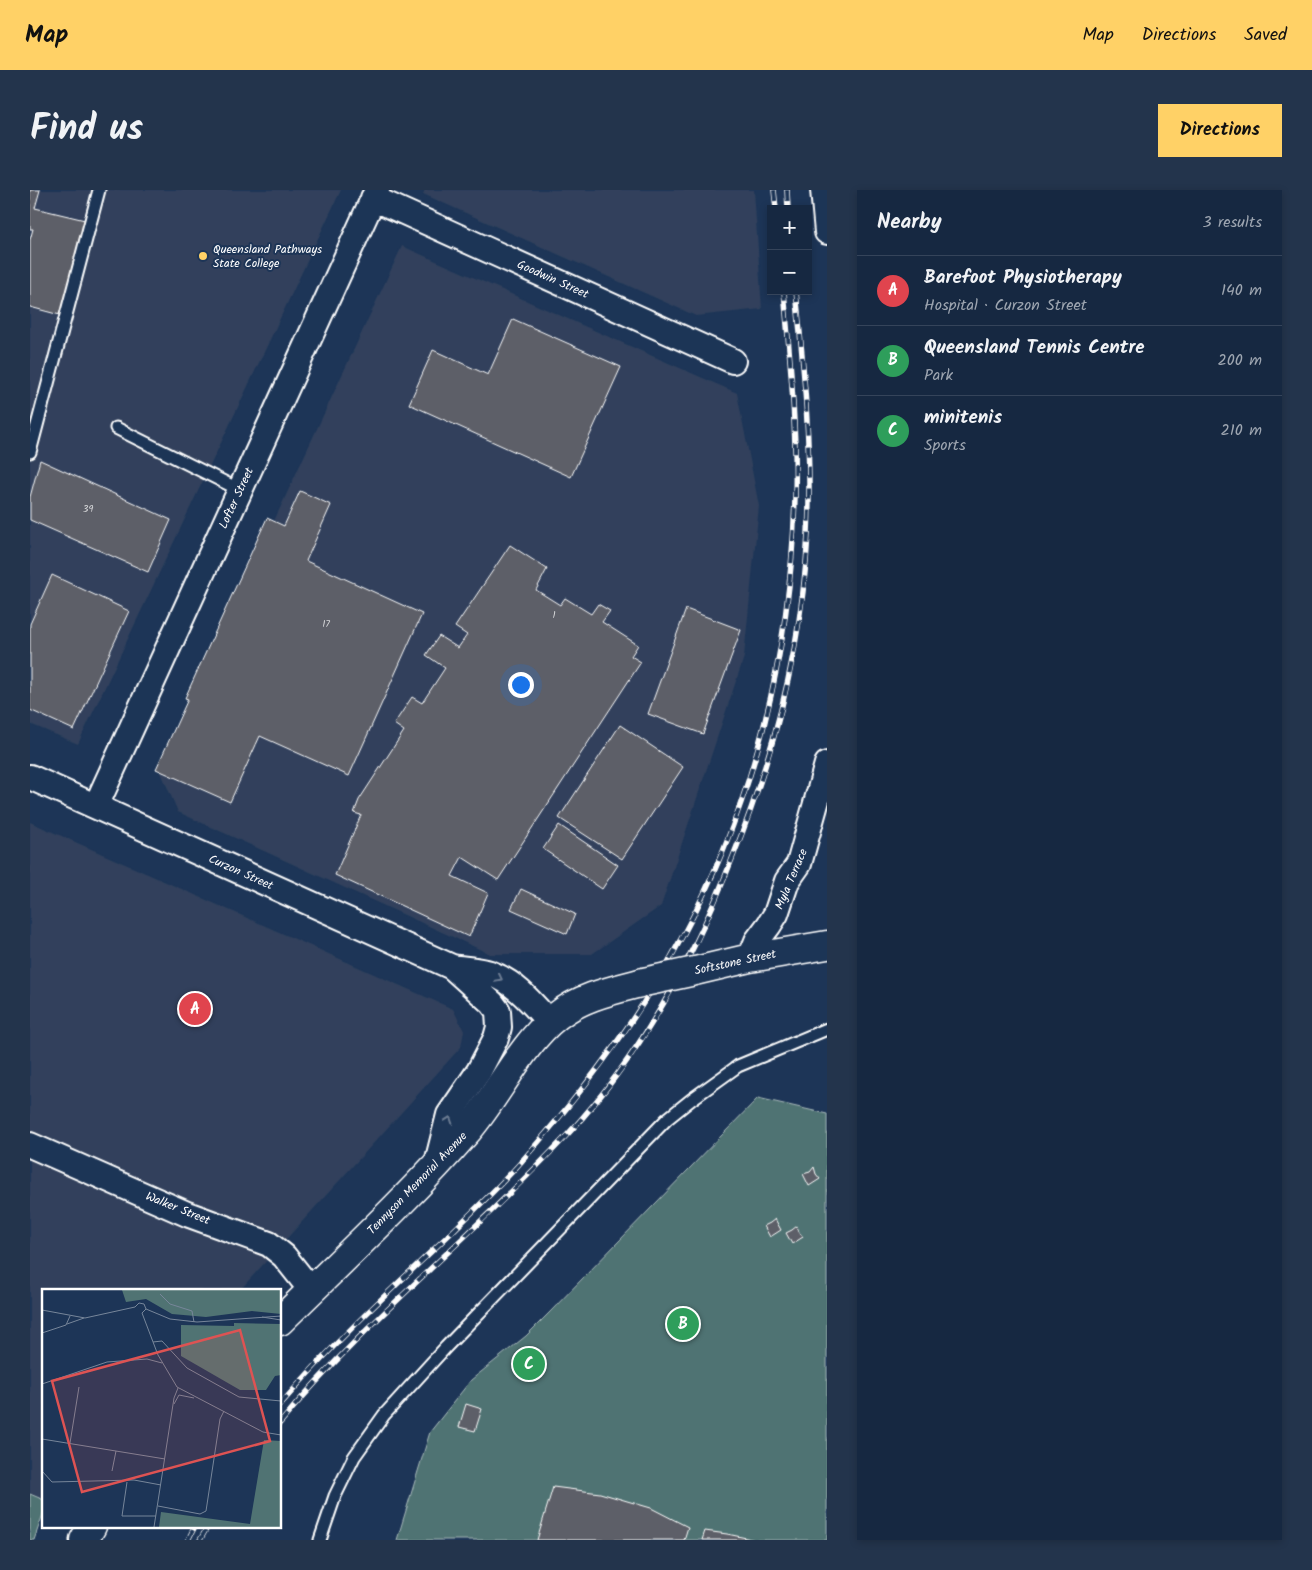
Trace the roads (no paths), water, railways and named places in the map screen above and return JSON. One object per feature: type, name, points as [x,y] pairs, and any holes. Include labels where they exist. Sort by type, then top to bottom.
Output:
[{"type":"main road","name":"Softstone Street","points":[[644,982],[750,958],[827,945]]},
{"type":"main road","name":"Tennyson Memorial Avenue","points":[[281,1320],[436,1167],[480,1116],[531,1042],[549,1022],[581,1001],[608,991],[644,982]]},
{"type":"main road","points":[[84,1540],[91,1528]]},
{"type":"street","points":[[823,190],[827,232]]},
{"type":"street","name":"Goodwin Street","points":[[375,194],[733,361]]},
{"type":"street","name":"Lofter Street","points":[[96,806],[375,194]]},
{"type":"street","name":"Myla Terrace","points":[[750,958],[757,941],[776,914],[788,881],[799,864],[827,764]]},
{"type":"street","name":"Curzon Street","points":[[30,777],[452,966],[490,973],[523,993],[549,1022]]},
{"type":"street","name":"Curzon Street","points":[[436,1167],[449,1115],[480,1071],[496,1038],[499,1027],[498,1011],[492,1003],[452,966]]},
{"type":"street","name":"Walker Street","points":[[30,1145],[188,1214],[269,1244],[284,1256],[311,1290]]},
{"type":"lane","points":[[30,452],[99,190]]},
{"type":"lane","points":[[116,428],[240,490]]},
{"type":"lane","points":[[320,1540],[335,1496],[354,1457],[384,1415],[446,1347],[667,1119],[738,1066],[827,1029]]},
{"type":"railway","points":[[774,190],[776,205]]},
{"type":"railway","points":[[787,190],[788,205]]},
{"type":"railway","points":[[281,1404],[342,1337],[505,1180],[544,1136],[628,1026],[665,967],[708,886],[730,833],[749,779],[777,668],[786,611],[792,554],[795,446],[784,295]]},
{"type":"railway","points":[[281,1422],[349,1348],[496,1207],[568,1134],[595,1103],[642,1038],[663,1004],[717,897],[747,820],[773,740],[784,700],[800,618],[808,534],[809,473],[796,295]]},
{"type":"railway","points":[[188,1540],[194,1528]]},
{"type":"railway","points":[[200,1540],[207,1528]]},
{"type":"place","name":"Queensland Pathways State College","points":[[203,256]]},
{"type":"place","name":"Barefoot Physiotherapy","points":[[195,1009]]},
{"type":"place","name":"Queensland Tennis Centre","points":[[683,1324]]},
{"type":"place","name":"minitenis","points":[[529,1364]]}]
